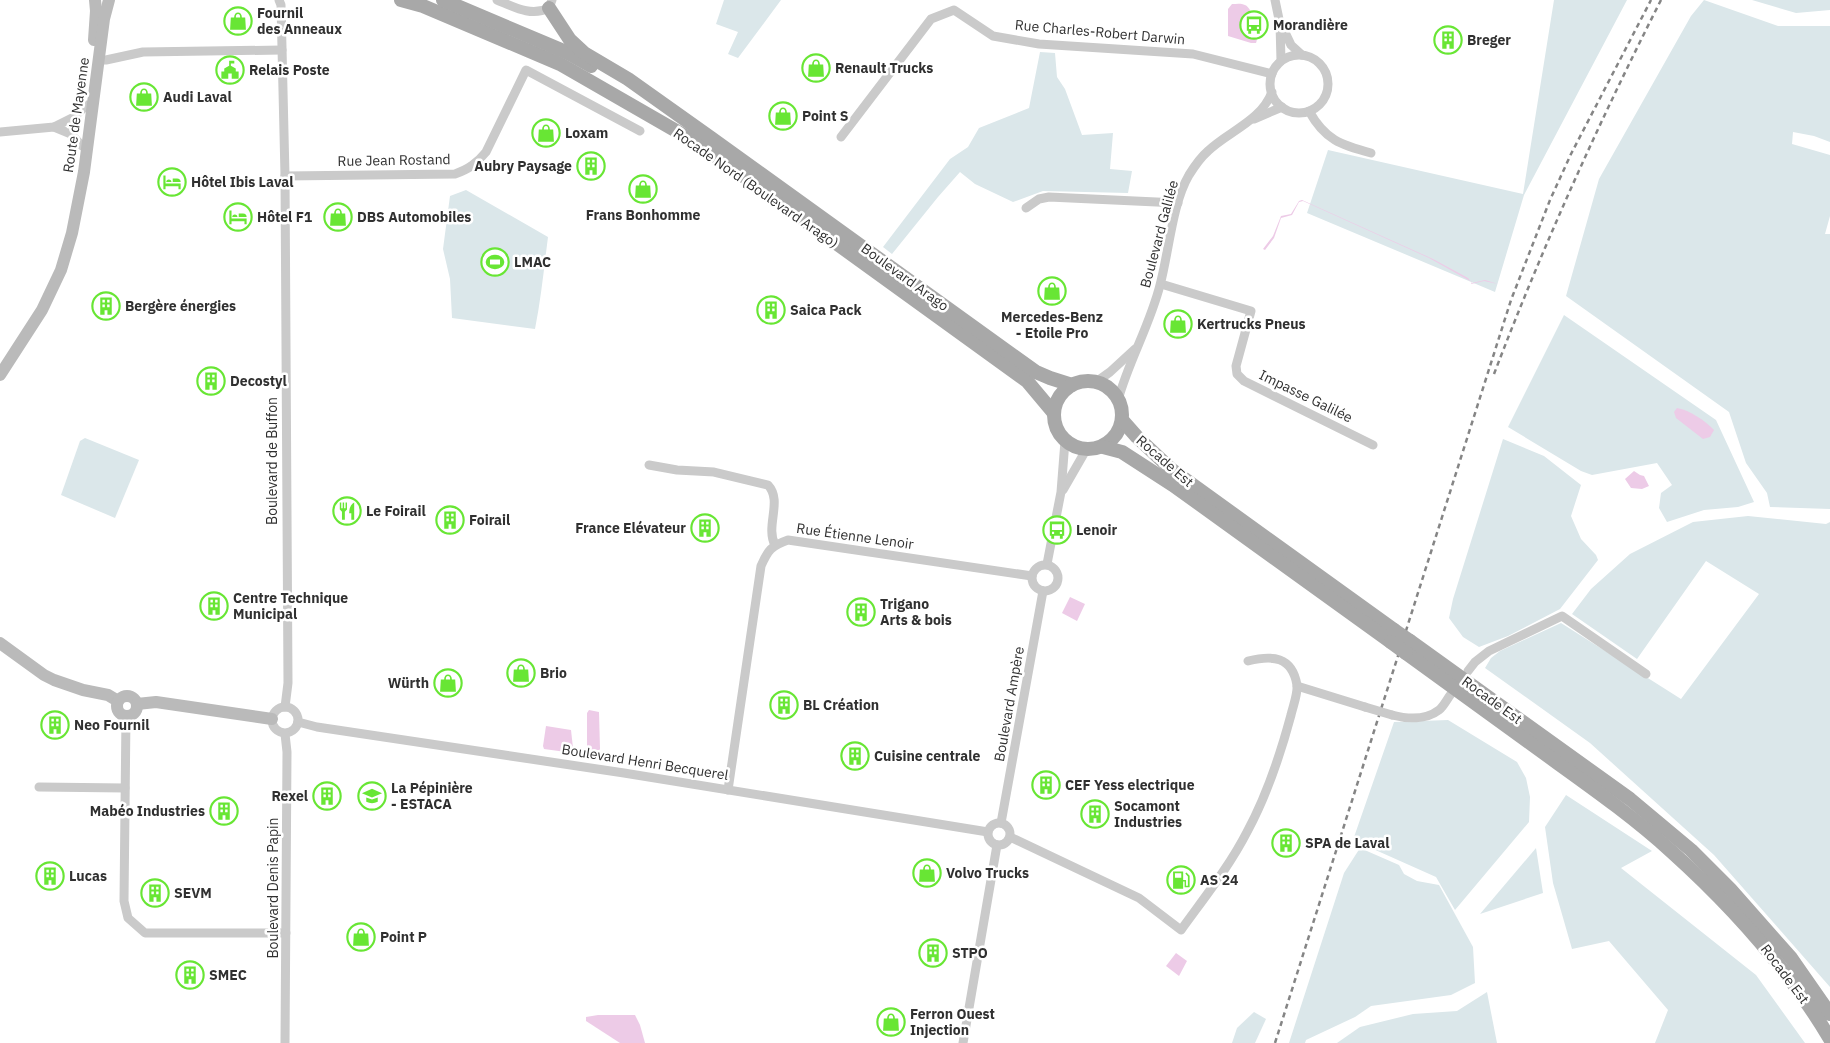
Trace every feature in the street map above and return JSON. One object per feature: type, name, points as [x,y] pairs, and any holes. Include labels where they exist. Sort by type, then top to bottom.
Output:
[{"type":"main road","name":"Route de Mayenne","points":[[72,233],[87,105],[96,11],[95,0]]},
{"type":"main road","name":"Route de Mayenne","points":[[0,375],[42,310],[61,270],[72,233],[84,172],[109,0]]},
{"type":"main road","name":"Rocade Nord (Boulevard Arago)","points":[[401,0],[423,6],[560,64],[699,144],[1027,382],[1053,412]]},
{"type":"main road","points":[[443,0],[566,52],[668,109]]},
{"type":"main road","points":[[550,4],[570,40],[584,52],[628,79],[668,109]]},
{"type":"main road","name":"Boulevard Arago","points":[[668,109],[1036,372],[1072,385]]},
{"type":"main road","points":[[1103,447],[1119,431],[1122,420],[1122,408],[1109,388],[1096,382],[1081,382],[1072,385],[1062,392],[1056,401],[1053,412],[1054,423],[1064,441],[1074,447],[1086,450],[1103,447],[1122,452],[1392,636]]},
{"type":"main road","name":"Rocade Est","points":[[1122,420],[1172,470],[1392,636],[1630,799],[1691,850],[1730,889],[1791,958],[1830,1014]]},
{"type":"main road","points":[[0,644],[54,680],[82,690],[108,695],[118,701]]},
{"type":"main road","name":"Rocade Est","points":[[1408,647],[1621,809],[1671,850],[1710,888],[1767,949],[1806,1000],[1829,1036]]},
{"type":"main road","points":[[122,696],[134,698],[137,704],[134,712],[126,716],[118,710],[118,701],[122,696]]},
{"type":"main road","points":[[137,704],[156,702],[272,719]]},
{"type":"street","points":[[497,0],[522,11],[535,13],[550,4]]},
{"type":"street","points":[[1274,0],[1280,24],[1281,61]]},
{"type":"street","name":"Boulevard de Buffon","points":[[281,2],[285,176],[288,683],[285,707]]},
{"type":"street","name":"Rue Charles-Robert Darwin","points":[[842,137],[931,19],[954,10],[993,36],[1039,44],[1193,54],[1272,74]]},
{"type":"street","points":[[1280,24],[1292,45],[1302,55],[1316,60],[1327,74],[1327,92],[1317,107],[1300,113],[1291,112],[1276,101],[1270,83],[1272,74],[1281,61],[1288,57],[1302,55]]},
{"type":"street","points":[[99,60],[143,52],[282,50]]},
{"type":"street","name":"Rue Jean Rostand","points":[[285,176],[455,174],[468,169],[478,162],[486,152],[526,70],[640,131]]},
{"type":"street","name":"Boulevard Galilée","points":[[1118,400],[1124,379],[1150,319],[1161,284],[1178,203],[1189,175],[1207,151],[1249,121],[1267,103],[1272,92]]},
{"type":"street","points":[[0,132],[54,128],[74,118],[87,105]]},
{"type":"street","name":"Boulevard Galilée","points":[[1249,121],[1282,107]]},
{"type":"street","points":[[1309,111],[1317,125],[1343,145],[1371,153]]},
{"type":"street","points":[[54,128],[71,134],[82,146]]},
{"type":"street","points":[[1026,208],[1038,199],[1049,196],[1178,203]]},
{"type":"street","name":"Impasse Galilée","points":[[1161,284],[1251,311],[1236,366],[1237,374],[1244,381],[1373,445]]},
{"type":"street","name":"Boulevard Galilée","points":[[1096,382],[1137,347]]},
{"type":"street","points":[[1047,564],[1061,492],[1064,441]]},
{"type":"street","points":[[1061,492],[1086,450]]},
{"type":"street","points":[[649,465],[677,470],[714,472],[768,484],[773,490],[772,533],[775,545],[767,552],[761,566],[728,790]]},
{"type":"street","name":"Rue Étienne Lenoir","points":[[775,545],[788,540],[1032,576]]},
{"type":"street","points":[[1047,564],[1057,571],[1059,579],[1052,589],[1043,591],[1034,584],[1032,576],[1039,566],[1047,564]]},
{"type":"street","name":"Boulevard Ampère","points":[[1001,823],[1043,591]]},
{"type":"street","points":[[1468,671],[1475,662],[1489,651],[1562,616],[1646,674]]},
{"type":"street","points":[[1010,837],[1139,898],[1181,930],[1223,873],[1247,833],[1264,798],[1280,756],[1297,686],[1290,666],[1281,660],[1272,657],[1248,661]]},
{"type":"street","points":[[1297,686],[1392,715],[1409,718],[1430,715],[1440,709],[1451,694]]},
{"type":"street","points":[[285,707],[294,710],[298,722],[295,729],[285,734],[280,733],[274,727],[272,719],[278,709],[285,707]]},
{"type":"street","points":[[126,716],[124,901],[128,918],[145,933],[286,933]]},
{"type":"street","name":"Boulevard Henri Becquerel","points":[[298,722],[317,727],[988,832]]},
{"type":"street","name":"Boulevard Denis Papin","points":[[285,734],[287,752],[285,1043]]},
{"type":"street","points":[[40,787],[124,788]]},
{"type":"street","points":[[1001,823],[1009,830],[1010,837],[1004,844],[997,845],[989,839],[988,832],[991,826],[1001,823]]},
{"type":"street","points":[[963,1043],[997,845]]},
{"type":"shaded area","points":[[724,0],[781,0],[738,58],[728,54],[738,32],[716,24]]},
{"type":"shaded area","points":[[1554,0],[1627,0],[1524,195],[1495,292],[1307,213],[1328,150],[1523,194]]},
{"type":"shaded area","points":[[1704,0],[1778,26],[1830,26],[1830,142],[1814,136],[1793,132],[1792,144],[1830,155],[1830,216],[1825,234],[1830,234],[1830,509],[1770,507],[1767,493],[1746,463],[1729,412],[1566,296],[1599,179],[1691,16]]},
{"type":"shaded area","points":[[1752,0],[1830,0],[1830,10],[1796,13]]},
{"type":"shaded area","points":[[1232,4],[1243,4],[1251,11],[1256,29],[1256,43],[1228,36],[1228,9]]},
{"type":"shaded area","points":[[1040,52],[1055,53],[1057,77],[1065,89],[1082,135],[1113,133],[1110,169],[1132,171],[1128,193],[1043,191],[1013,202],[975,184],[960,172],[892,254],[883,247],[950,159],[968,147],[979,128],[1029,108]]},
{"type":"shaded area","name":"LMAC","points":[[466,190],[548,237],[535,329],[452,318],[450,279],[443,249],[450,196]]},
{"type":"shaded area","points":[[1302,200],[1433,259],[1471,281],[1429,258],[1303,201],[1299,202],[1292,215],[1281,218],[1274,238],[1265,250],[1263,249],[1273,236],[1281,216],[1291,214],[1299,201]]},
{"type":"shaded area","points":[[1485,280],[1498,284],[1484,281],[1472,283]]},
{"type":"shaded area","points":[[1564,315],[1716,420],[1754,502],[1738,507],[1704,510],[1667,522],[1659,508],[1661,493],[1672,485],[1657,463],[1592,475],[1581,471],[1508,427]]},
{"type":"shaded area","points":[[1677,408],[1692,413],[1714,430],[1710,437],[1703,439],[1676,418],[1674,412]]},
{"type":"shaded area","points":[[85,438],[139,460],[115,518],[61,495],[80,441]]},
{"type":"shaded area","points":[[1503,439],[1544,456],[1581,485],[1571,516],[1581,539],[1596,555],[1598,560],[1560,609],[1508,636],[1479,647],[1463,637],[1449,618],[1453,599]]},
{"type":"shaded area","points":[[1634,471],[1644,476],[1649,486],[1642,489],[1631,488],[1625,479]]},
{"type":"shaded area","points":[[1748,516],[1826,524],[1830,522],[1830,987],[1714,855],[1590,743],[1485,668],[1491,658],[1500,651],[1561,623],[1681,699],[1759,594],[1706,561],[1637,659],[1572,614],[1591,589],[1630,554],[1693,522]]},
{"type":"shaded area","points":[[1070,597],[1085,604],[1077,621],[1062,613]]},
{"type":"shaded area","points":[[589,710],[599,712],[600,749],[597,754],[589,753],[587,749],[587,713]]},
{"type":"shaded area","points":[[1448,720],[1517,762],[1526,778],[1530,797],[1529,822],[1455,910],[1436,877],[1353,840],[1394,722]]},
{"type":"shaded area","points":[[546,726],[571,730],[573,748],[566,752],[544,749]]},
{"type":"shaded area","points":[[1566,795],[1652,851],[1621,868],[1756,975],[1805,1043],[1655,1043],[1668,1010],[1609,941],[1572,949],[1553,883],[1545,827]]},
{"type":"shaded area","points":[[1360,848],[1399,865],[1404,874],[1417,881],[1439,885],[1473,947],[1475,983],[1451,995],[1371,1006],[1355,1017],[1306,1040],[1305,1043],[1289,1043],[1344,873]]},
{"type":"shaded area","points":[[1536,848],[1543,893],[1480,914]]},
{"type":"shaded area","points":[[1176,953],[1187,961],[1179,976],[1166,966]]},
{"type":"shaded area","points":[[1487,992],[1497,1043],[1337,1043],[1360,1027],[1413,1014],[1457,1011]]},
{"type":"shaded area","points":[[1254,1012],[1266,1019],[1255,1043],[1232,1043],[1237,1028]]},
{"type":"shaded area","points":[[598,1015],[635,1015],[645,1043],[620,1043],[586,1021],[586,1017]]},
{"type":"railway","points":[[1275,1043],[1511,300],[1550,200],[1571,154],[1651,0]]},
{"type":"railway","points":[[1494,374],[1532,279],[1573,185],[1661,0]]},
{"type":"place","name":"Fournil des Anneaux","points":[[238,21]]},
{"type":"place","name":"Morandière","points":[[1254,25]]},
{"type":"place","name":"Breger","points":[[1448,40]]},
{"type":"place","name":"Renault Trucks","points":[[816,68]]},
{"type":"place","name":"Relais Poste","points":[[230,70]]},
{"type":"place","name":"Audi Laval","points":[[144,97]]},
{"type":"place","name":"Point S","points":[[783,116]]},
{"type":"place","name":"Loxam","points":[[546,133]]},
{"type":"place","name":"Aubry Paysage","points":[[591,166]]},
{"type":"place","name":"Hôtel Ibis Laval","points":[[172,182]]},
{"type":"place","name":"Frans Bonhomme","points":[[643,189]]},
{"type":"place","name":"Hôtel F1","points":[[238,217]]},
{"type":"place","name":"DBS Automobiles","points":[[338,217]]},
{"type":"place","name":"LMAC","points":[[495,262]]},
{"type":"place","name":"Mercedes-Benz - Etoile Pro","points":[[1052,291]]},
{"type":"place","name":"Bergère énergies","points":[[106,306]]},
{"type":"place","name":"Saica Pack","points":[[771,310]]},
{"type":"place","name":"Kertrucks Pneus","points":[[1178,324]]},
{"type":"place","name":"Decostyl","points":[[211,381]]},
{"type":"place","name":"Le Foirail","points":[[347,511]]},
{"type":"place","name":"Foirail","points":[[450,520]]},
{"type":"place","name":"France Elévateur","points":[[705,528]]},
{"type":"place","name":"Lenoir","points":[[1057,530]]},
{"type":"place","name":"Centre Technique Municipal","points":[[214,606]]},
{"type":"place","name":"Trigano Arts & bois","points":[[861,612]]},
{"type":"place","name":"Brio","points":[[521,673]]},
{"type":"place","name":"Würth","points":[[448,683]]},
{"type":"place","name":"BL Création","points":[[784,705]]},
{"type":"place","name":"Neo Fournil","points":[[55,725]]},
{"type":"place","name":"Cuisine centrale","points":[[855,756]]},
{"type":"place","name":"CEF Yess electrique","points":[[1046,785]]},
{"type":"place","name":"Rexel","points":[[327,796]]},
{"type":"place","name":"La Pépinière - ESTACA","points":[[372,796]]},
{"type":"place","name":"Mabéo Industries","points":[[224,811]]},
{"type":"place","name":"Socamont Industries","points":[[1095,814]]},
{"type":"place","name":"SPA de Laval","points":[[1286,843]]},
{"type":"place","name":"Volvo Trucks","points":[[927,873]]},
{"type":"place","name":"Lucas","points":[[50,876]]},
{"type":"place","name":"AS 24","points":[[1181,880]]},
{"type":"place","name":"SEVM","points":[[155,893]]},
{"type":"place","name":"Point P","points":[[361,937]]},
{"type":"place","name":"STPO","points":[[933,953]]},
{"type":"place","name":"SMEC","points":[[190,975]]},
{"type":"place","name":"Ferron Ouest Injection","points":[[891,1022]]}]
